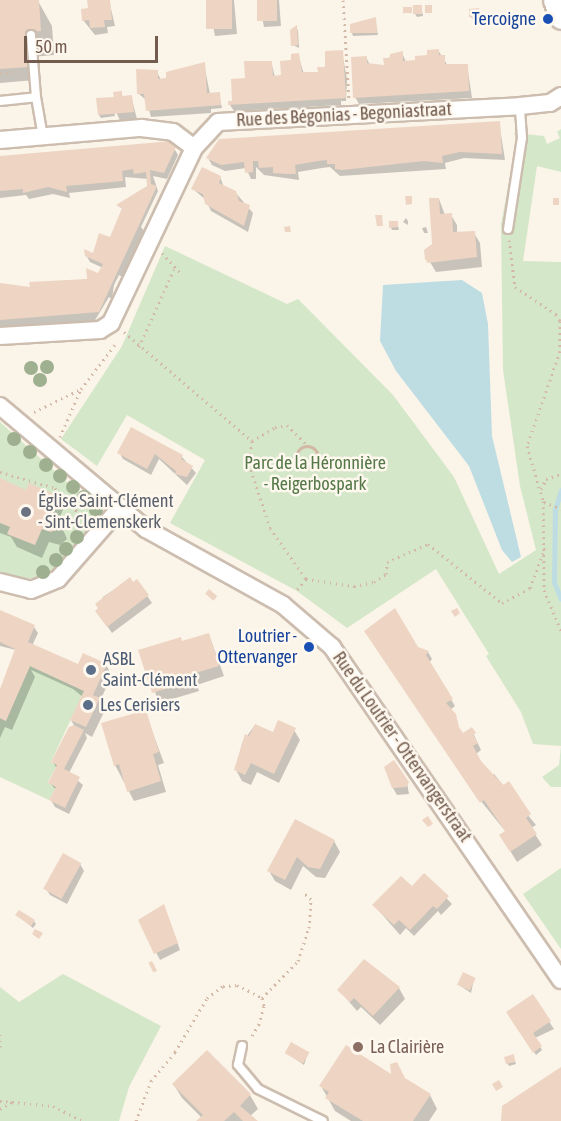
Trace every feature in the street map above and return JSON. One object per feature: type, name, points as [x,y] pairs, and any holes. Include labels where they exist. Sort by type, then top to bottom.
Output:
[{"type":"street","points":[[554,0],[561,18]]},
{"type":"street","name":"Rue des Bégonias - Begoniastraat","points":[[0,336],[100,330],[111,323],[194,148],[212,125],[226,121],[520,106],[550,103],[561,96]]},
{"type":"street","points":[[0,140],[141,128],[173,132],[194,148]]},
{"type":"street","name":"Rue du Loutrier - Ottervangerstraat","points":[[0,406],[146,529],[283,605],[332,647],[561,980]]},
{"type":"street","points":[[0,582],[31,590],[58,579],[120,508]]},
{"type":"lane","points":[[31,36],[36,97],[43,137]]},
{"type":"lane","points":[[0,101],[36,97]]},
{"type":"lane","points":[[508,229],[522,138],[520,106]]},
{"type":"lane","points":[[242,1046],[238,1065],[258,1089],[323,1121]]},
{"type":"path","points":[[343,0],[349,103]]},
{"type":"path","points":[[0,73],[33,70]]},
{"type":"path","points":[[508,229],[515,287],[556,314],[560,321],[560,351],[527,446],[535,483],[541,489],[543,501],[546,545],[544,590],[561,631]]},
{"type":"path","points":[[159,252],[168,256],[174,269],[180,272]]},
{"type":"path","points":[[139,347],[174,269]]},
{"type":"path","points":[[122,331],[252,441]]},
{"type":"path","points":[[58,439],[81,389],[117,342]]},
{"type":"path","points":[[29,414],[81,389]]},
{"type":"path","points":[[252,441],[275,427],[287,426],[318,454],[313,466],[306,468],[300,465],[297,452],[308,446]]},
{"type":"path","points":[[252,441],[249,464],[270,528],[306,579],[354,586],[374,582],[386,574],[387,562],[428,544],[502,603],[530,588],[546,545]]},
{"type":"path","points":[[0,472],[55,488],[91,528]]},
{"type":"path","points":[[541,489],[546,479],[561,474]]},
{"type":"path","points":[[543,501],[561,509]]},
{"type":"path","points":[[295,592],[306,579]]},
{"type":"path","points":[[262,998],[298,961],[309,928],[311,899],[304,893]]},
{"type":"path","points":[[136,1121],[151,1081],[175,1052],[207,998],[224,986],[237,985],[262,998],[264,1006],[259,1024],[242,1046]]},
{"type":"path","points":[[0,1034],[0,1047]]},
{"type":"path","points":[[0,1101],[53,1106],[82,1121]]},
{"type":"path","points":[[0,1109],[12,1102]]},
{"type":"green space","name":"Parc de la Héronnière - Reigerbospark","points":[[561,129],[561,172],[537,166],[523,261],[561,262],[561,746],[533,744],[521,712],[486,656],[489,654],[436,569],[347,628],[297,591],[170,523],[205,460],[127,415],[97,466],[61,439],[122,346],[165,246],[287,304],[298,299],[393,395],[454,477],[499,574],[536,550],[520,486],[503,370],[501,224],[517,140],[514,133],[544,136],[547,144],[560,138],[557,132]]},
{"type":"green space","points":[[0,422],[100,512],[97,522],[53,571],[37,578],[15,578],[0,572]]},
{"type":"green space","points":[[30,666],[84,691],[51,762],[57,765],[48,782],[56,787],[49,800],[0,777],[0,718],[5,721]]},
{"type":"green space","points":[[561,746],[561,787],[551,787],[542,777],[559,765]]},
{"type":"green space","points":[[561,868],[561,949],[523,894]]},
{"type":"green space","points":[[63,974],[161,1026],[129,1087],[119,1121],[0,1121],[0,987],[19,1002]]},
{"type":"water","points":[[462,280],[482,293],[488,324],[492,436],[521,557],[512,562],[502,550],[469,466],[396,371],[380,341],[383,285]]},
{"type":"building","points":[[0,0],[39,0],[41,31],[25,32],[28,67],[0,69]]},
{"type":"building","points":[[87,0],[110,0],[112,20],[104,20],[105,27],[90,28],[89,20],[82,21],[81,9],[88,8]]},
{"type":"building","points":[[206,0],[232,0],[232,29],[206,29]]},
{"type":"building","points":[[257,0],[277,0],[277,21],[257,21]]},
{"type":"building","points":[[413,5],[422,5],[422,14],[413,14]]},
{"type":"building","points":[[425,5],[432,5],[432,13],[425,13]]},
{"type":"building","points":[[403,7],[412,7],[412,13],[403,13]]},
{"type":"building","points":[[479,8],[480,17],[469,17],[469,9]]},
{"type":"building","points":[[376,17],[377,33],[350,33],[350,24]]},
{"type":"building","points":[[297,25],[298,45],[291,46],[290,30]]},
{"type":"building","points":[[439,49],[439,55],[445,55],[445,64],[468,64],[469,91],[353,98],[351,57],[367,56],[367,63],[384,65],[383,58],[390,58],[390,54],[403,51],[403,61],[415,60],[415,56],[427,55],[427,50]]},
{"type":"building","points":[[343,50],[346,98],[228,105],[228,101],[232,101],[231,79],[245,78],[244,61],[272,61],[273,76],[281,75],[280,61],[291,60],[291,54],[299,53],[302,72],[318,72],[317,67],[325,67],[325,51]]},
{"type":"building","points":[[205,62],[207,93],[220,92],[221,105],[146,111],[144,94],[137,94],[136,69],[158,70],[158,79],[166,78],[166,72]]},
{"type":"building","points":[[122,91],[122,96],[132,95],[134,112],[98,115],[96,98],[114,97],[113,92]]},
{"type":"building","points":[[500,121],[502,154],[460,152],[442,156],[443,163],[424,161],[342,170],[335,169],[335,164],[327,164],[327,160],[295,165],[296,174],[287,174],[273,173],[273,167],[259,168],[258,161],[253,161],[253,172],[245,173],[244,162],[221,165],[206,158],[219,139]]},
{"type":"building","points":[[172,141],[176,147],[164,173],[150,170],[151,184],[157,186],[99,312],[0,320],[0,283],[30,287],[29,282],[87,279],[86,268],[98,273],[103,264],[85,256],[84,249],[93,253],[99,233],[110,237],[122,208],[116,205],[147,186],[146,172],[134,174],[133,169],[122,171],[123,181],[66,186],[67,192],[48,187],[23,193],[23,189],[0,191],[0,156]]},
{"type":"building","points":[[202,167],[221,176],[219,183],[236,191],[239,201],[250,205],[244,226],[205,204],[203,194],[191,189]]},
{"type":"building","points":[[405,196],[412,196],[412,204],[406,205]]},
{"type":"building","points":[[429,198],[439,198],[440,214],[452,213],[453,232],[475,231],[477,257],[428,263],[424,250],[432,244]]},
{"type":"building","points":[[553,198],[559,198],[559,205],[553,205]]},
{"type":"building","points":[[375,215],[382,215],[383,226],[377,226]]},
{"type":"building","points":[[389,221],[398,221],[398,227],[389,228]]},
{"type":"building","points":[[290,226],[291,232],[285,232],[284,227]]},
{"type":"building","points":[[131,427],[183,455],[181,459],[193,466],[187,477],[175,474],[176,471],[155,454],[147,469],[117,453]]},
{"type":"building","name":"Église Saint-Clément - Sint-Clemenskerk","points":[[0,478],[26,490],[29,483],[56,495],[50,511],[59,517],[59,528],[51,532],[42,529],[35,545],[7,534],[10,527],[0,523]]},
{"type":"building","points":[[130,577],[133,582],[137,579],[149,595],[107,627],[95,611],[98,608],[95,604]]},
{"type":"building","points":[[209,589],[217,596],[213,601],[205,594]]},
{"type":"building","points":[[395,608],[418,647],[429,651],[426,655],[453,699],[446,703],[456,714],[459,727],[463,733],[472,727],[476,733],[473,735],[478,743],[473,746],[481,761],[503,785],[509,781],[531,814],[526,818],[537,834],[510,852],[499,835],[505,831],[484,800],[480,803],[364,631]]},
{"type":"building","points":[[457,608],[460,613],[455,617],[451,611]]},
{"type":"building","points":[[0,610],[35,625],[28,642],[78,664],[83,653],[107,664],[93,695],[100,698],[86,727],[70,720],[84,691],[30,666],[6,721],[0,718],[0,689],[15,649],[0,642]]},
{"type":"building","points":[[209,633],[219,666],[192,674],[194,680],[152,693],[138,650],[181,637],[182,641]]},
{"type":"building","points":[[146,710],[159,752],[153,754],[161,781],[127,792],[119,764],[114,766],[101,723]]},
{"type":"building","points":[[278,720],[296,728],[274,774],[251,763],[245,775],[234,770],[245,734],[249,736],[255,724],[273,732]]},
{"type":"building","points":[[74,725],[84,730],[64,769],[80,777],[65,808],[49,800],[56,787],[48,783],[57,765],[51,762],[69,727]]},
{"type":"building","points":[[394,760],[409,782],[406,787],[392,788],[384,767]]},
{"type":"building","points":[[428,816],[433,824],[428,827],[422,820]]},
{"type":"building","points":[[295,819],[335,840],[320,869],[308,867],[297,857],[285,880],[267,871]]},
{"type":"building","points":[[63,853],[81,863],[61,899],[43,889]]},
{"type":"building","points":[[424,873],[449,896],[437,909],[433,906],[410,930],[399,920],[394,925],[372,905],[401,876],[412,886]]},
{"type":"building","points":[[164,904],[178,943],[154,954],[138,920]]},
{"type":"building","points":[[19,910],[35,920],[31,926],[15,915]]},
{"type":"building","points":[[35,929],[43,933],[39,939],[32,934]]},
{"type":"building","points":[[364,959],[400,987],[373,1016],[354,998],[350,1002],[337,990]]},
{"type":"building","points":[[152,961],[157,971],[153,973],[148,963]]},
{"type":"building","points":[[463,972],[476,978],[470,991],[457,985]]},
{"type":"building","points":[[533,994],[551,1021],[533,1033],[542,1046],[533,1053],[506,1012]]},
{"type":"building","points":[[291,1042],[309,1052],[303,1064],[285,1053]]},
{"type":"building","points":[[346,1045],[391,1074],[390,1064],[397,1062],[405,1078],[431,1094],[413,1121],[363,1121],[325,1098],[329,1092],[319,1086]]},
{"type":"building","points":[[207,1050],[251,1094],[240,1106],[258,1121],[243,1121],[234,1112],[224,1121],[196,1121],[203,1115],[172,1084]]},
{"type":"building","points":[[514,1054],[515,1062],[506,1064],[504,1057]]},
{"type":"building","points":[[561,1067],[561,1121],[501,1121],[502,1106]]},
{"type":"building","points":[[499,1080],[503,1087],[496,1091],[492,1084]]},
{"type":"waterway","points":[[561,490],[555,510],[554,582],[561,599]]},
{"type":"place","name":"Tercoigne","points":[[548,19]]},
{"type":"place","name":"Église Saint-Clément - Sint-Clemenskerk","points":[[26,512]]},
{"type":"place","name":"Loutrier - Ottervanger","points":[[309,647]]},
{"type":"place","name":"ASBL Saint-Clément","points":[[91,670]]},
{"type":"place","name":"Les Cerisiers","points":[[88,705]]},
{"type":"place","name":"La Clairière","points":[[358,1047]]}]
